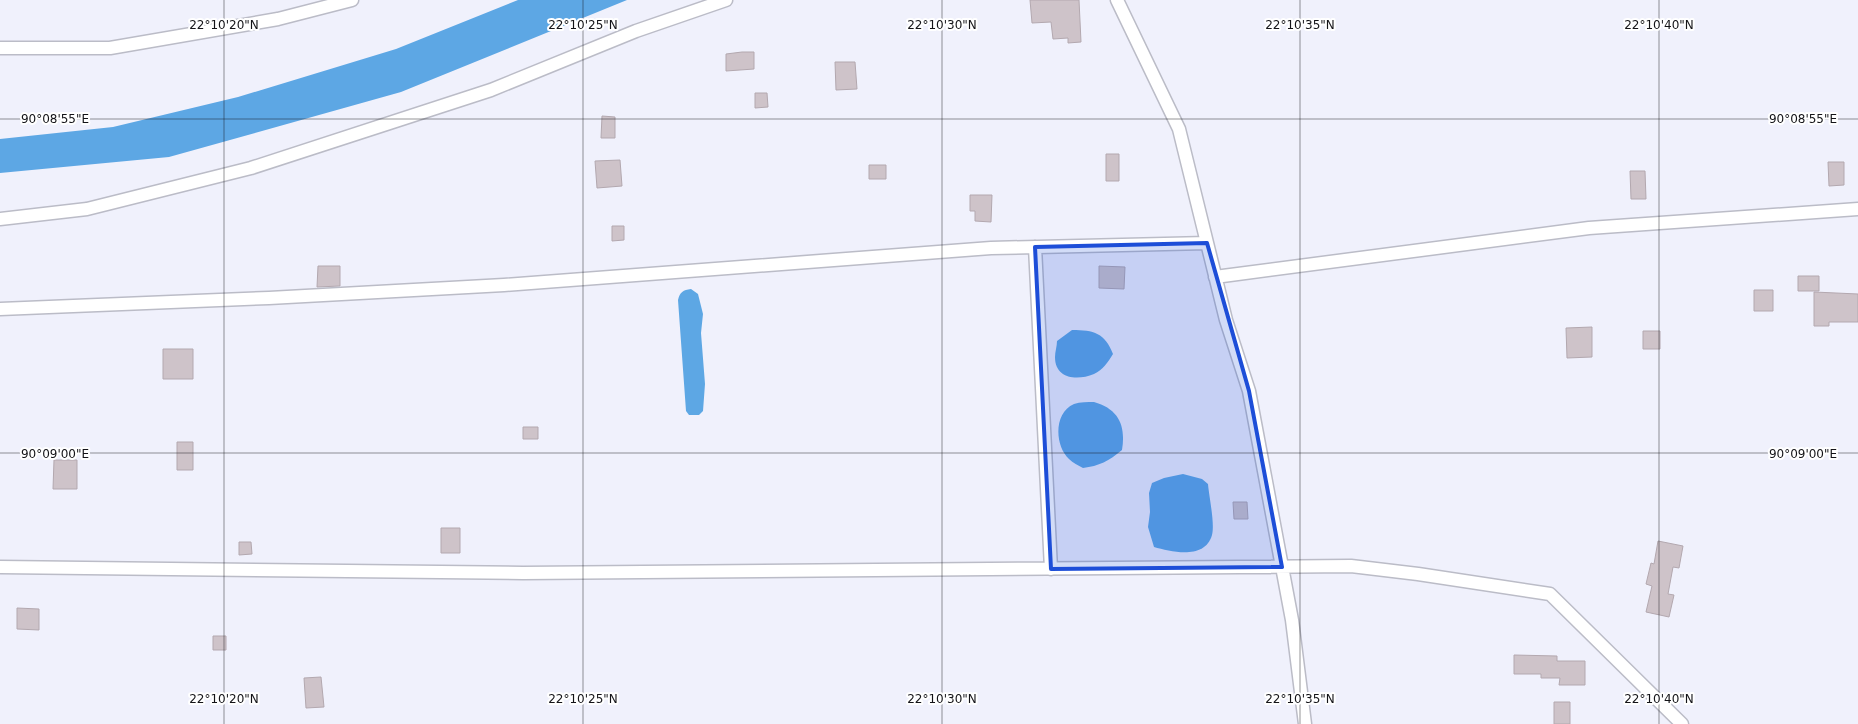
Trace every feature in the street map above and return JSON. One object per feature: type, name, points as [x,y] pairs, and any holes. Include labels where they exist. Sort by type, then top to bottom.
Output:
[{"type":"street","points":[[0,48],[110,48],[278,19],[352,0]]},
{"type":"street","points":[[0,219],[87,209],[251,168],[490,90],[636,31],[726,0]]},
{"type":"street","points":[[1117,0],[1179,129],[1226,320],[1249,391],[1292,620],[1306,724]]},
{"type":"street","points":[[1216,277],[1589,228],[1858,209]]},
{"type":"street","points":[[0,309],[269,298],[494,286],[991,248],[1207,243]]},
{"type":"street","points":[[1035,247],[1051,569]]},
{"type":"street","points":[[0,567],[523,573],[1351,566],[1550,594],[1682,724]]},
{"type":"highlighted area","points":[[1207,243],[1249,391],[1282,567],[1051,569],[1035,247]]},
{"type":"water","points":[[518,0],[627,0],[401,92],[169,157],[0,173],[0,139],[113,127],[238,97],[396,49]]},
{"type":"water","points":[[691,289],[698,294],[703,314],[701,333],[705,384],[703,411],[699,415],[689,415],[686,411],[678,300],[682,292]]},
{"type":"water","points":[[1072,330],[1098,334],[1110,347],[1113,354],[1105,366],[1094,374],[1081,377],[1068,376],[1059,370],[1056,364],[1057,341]]},
{"type":"water","points":[[1094,402],[1109,409],[1119,420],[1123,433],[1122,450],[1104,462],[1083,468],[1064,453],[1059,438],[1059,422],[1067,408],[1074,404]]},
{"type":"water","points":[[1183,474],[1202,479],[1208,484],[1212,535],[1203,548],[1195,551],[1178,552],[1154,547],[1148,527],[1150,512],[1149,493],[1152,483]]},
{"type":"building","points":[[1030,0],[1079,0],[1081,42],[1068,43],[1068,38],[1053,39],[1051,22],[1032,23]]},
{"type":"building","points":[[754,52],[754,69],[726,71],[726,54]]},
{"type":"building","points":[[835,62],[855,62],[857,89],[836,90]]},
{"type":"building","points":[[755,93],[767,93],[768,107],[755,108]]},
{"type":"building","points":[[602,116],[615,117],[615,138],[601,138]]},
{"type":"building","points":[[1106,154],[1119,154],[1119,181],[1106,181]]},
{"type":"building","points":[[620,160],[622,186],[597,188],[595,161]]},
{"type":"building","points":[[1828,162],[1844,162],[1844,185],[1829,186]]},
{"type":"building","points":[[869,165],[886,165],[886,179],[869,179]]},
{"type":"building","points":[[1630,171],[1645,171],[1646,199],[1631,199]]},
{"type":"building","points":[[970,195],[992,195],[991,222],[975,221],[975,211],[970,211]]},
{"type":"building","points":[[612,226],[624,226],[624,240],[612,241]]},
{"type":"building","points":[[318,266],[340,266],[340,286],[317,287]]},
{"type":"building","points":[[1099,266],[1125,267],[1124,289],[1099,288]]},
{"type":"building","points":[[1798,276],[1819,276],[1819,291],[1798,291]]},
{"type":"building","points":[[1754,290],[1773,290],[1773,311],[1754,311]]},
{"type":"building","points":[[1814,292],[1858,294],[1858,322],[1829,322],[1829,326],[1814,326]]},
{"type":"building","points":[[1592,327],[1592,357],[1567,358],[1566,328]]},
{"type":"building","points":[[1643,331],[1660,331],[1660,349],[1643,349]]},
{"type":"building","points":[[163,349],[193,349],[193,379],[163,379]]},
{"type":"building","points":[[523,427],[538,427],[538,439],[523,439]]},
{"type":"building","points":[[177,442],[193,442],[193,470],[177,470]]},
{"type":"building","points":[[54,460],[77,460],[77,489],[53,489]]},
{"type":"building","points":[[1233,502],[1247,502],[1248,519],[1234,519]]},
{"type":"building","points":[[441,528],[460,528],[460,553],[441,553]]},
{"type":"building","points":[[1658,541],[1683,546],[1679,568],[1673,567],[1668,594],[1674,595],[1669,617],[1646,612],[1652,586],[1646,584],[1651,563],[1654,564]]},
{"type":"building","points":[[239,542],[251,542],[252,554],[239,555]]},
{"type":"building","points":[[17,608],[39,609],[39,630],[17,629]]},
{"type":"building","points":[[213,636],[226,636],[226,650],[213,650]]},
{"type":"building","points":[[1514,655],[1557,656],[1557,661],[1585,661],[1585,685],[1559,685],[1560,678],[1541,678],[1541,674],[1514,674]]},
{"type":"building","points":[[321,677],[324,707],[306,708],[304,678]]},
{"type":"building","points":[[1554,702],[1570,702],[1570,724],[1554,724]]}]
